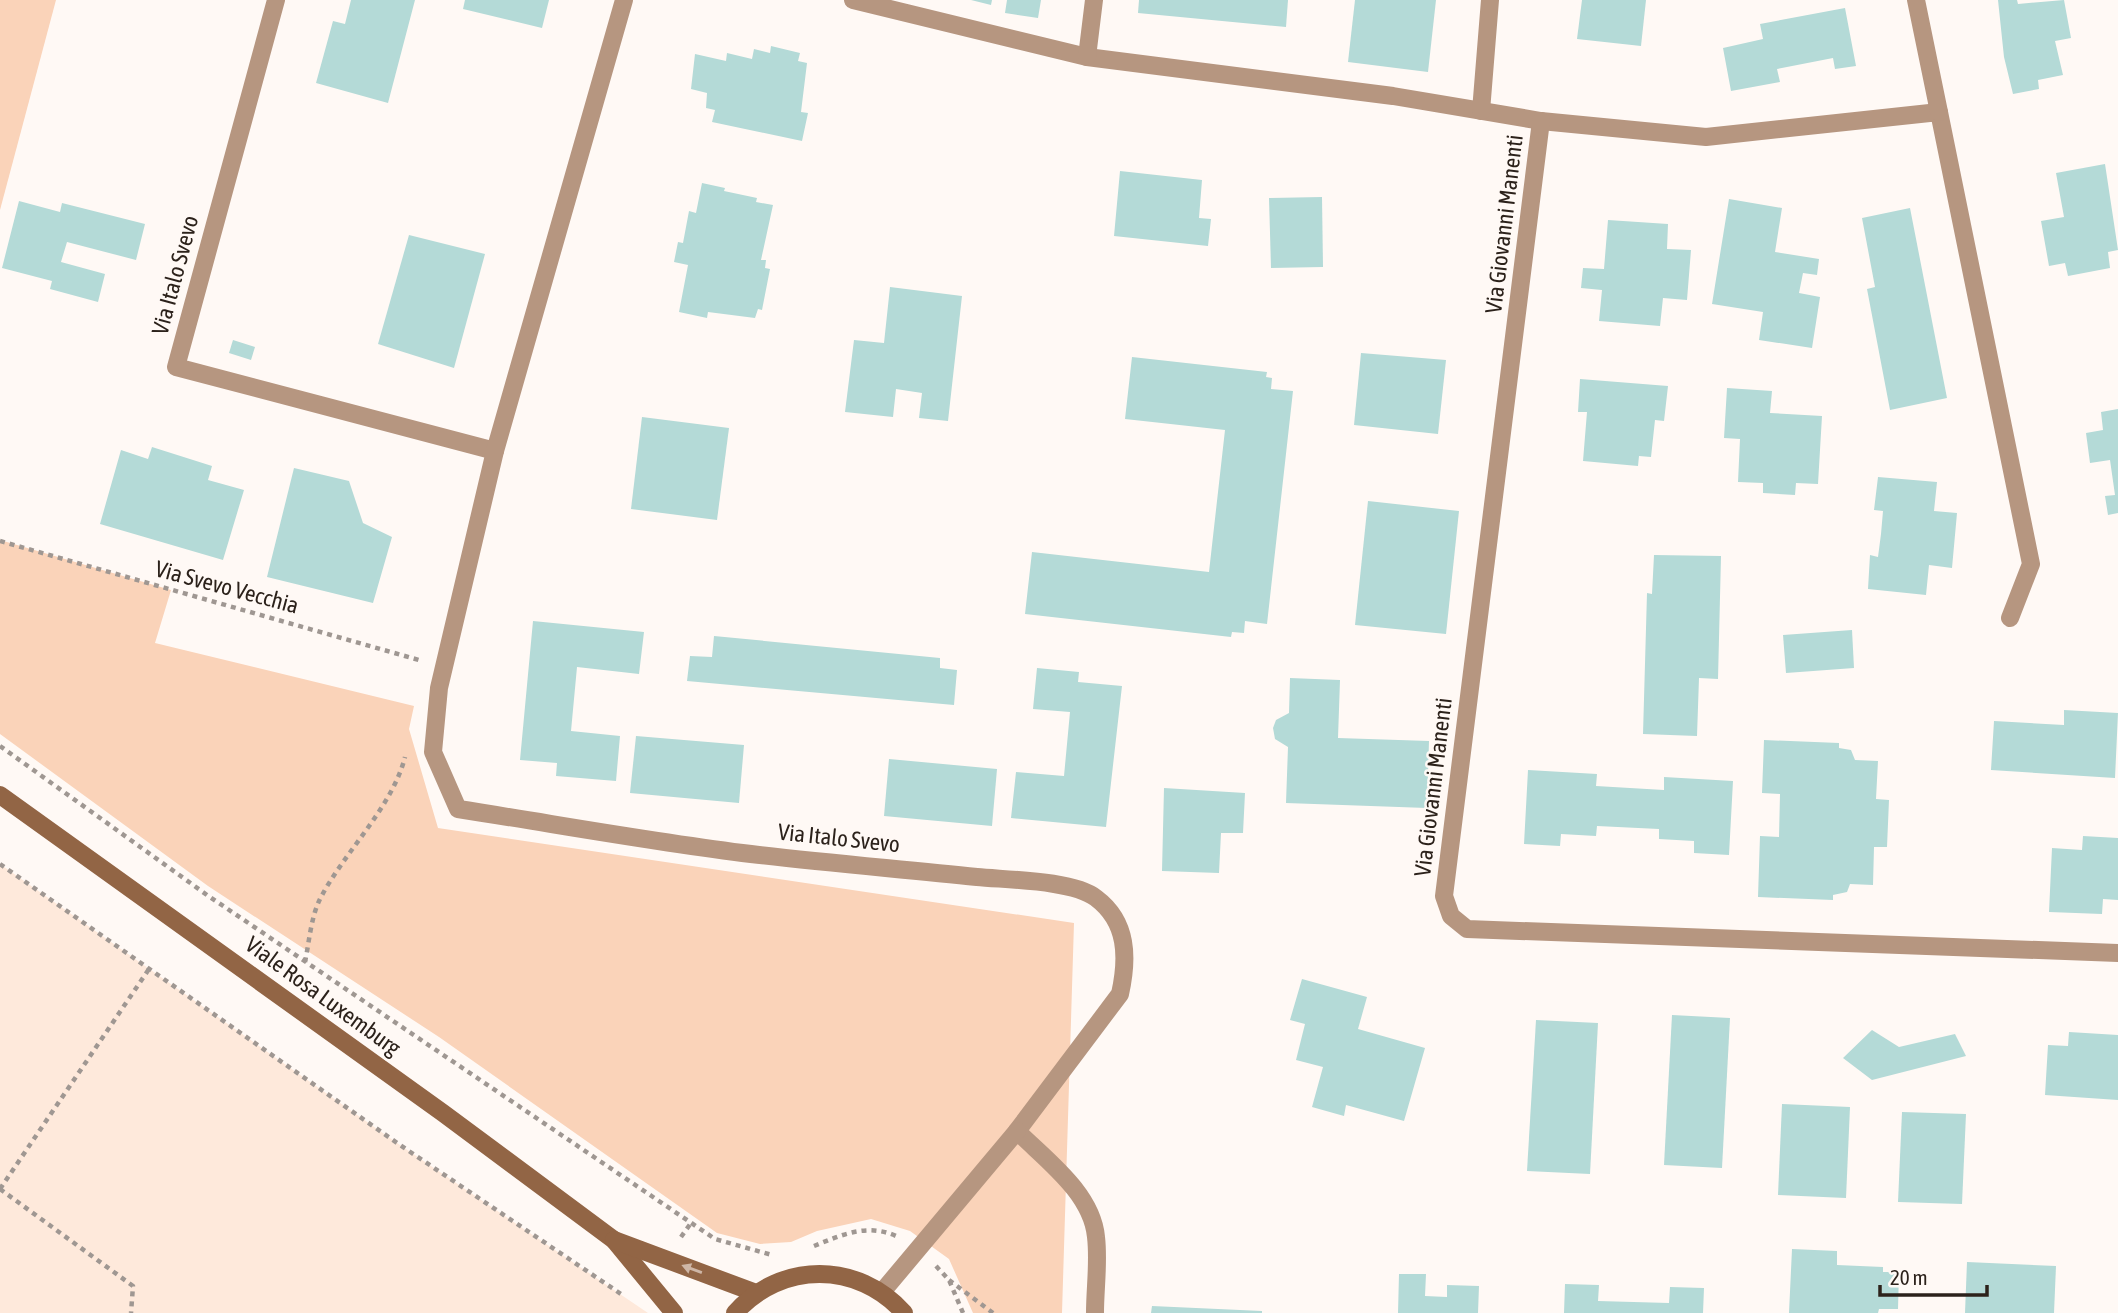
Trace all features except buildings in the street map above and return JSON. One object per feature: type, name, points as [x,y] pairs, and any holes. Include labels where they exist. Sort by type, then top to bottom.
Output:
[{"type":"street","name":"Via Italo Svevo","points":[[276,0],[176,367],[495,451]]},
{"type":"street","name":"Via Italo Svevo","points":[[624,0],[495,451],[444,667],[433,751],[458,809],[749,854],[1019,881],[1069,888],[1094,896],[1113,914],[1123,937],[1126,966],[1120,994],[1017,1130]]},
{"type":"street","name":"Via Giovanni Manenti","points":[[853,0],[1087,57],[1542,121],[1706,137],[1938,112]]},
{"type":"street","points":[[1087,57],[1094,0]]},
{"type":"street","name":"Via Giovanni Manenti","points":[[1481,111],[1490,0]]},
{"type":"street","points":[[1916,0],[2031,564],[2010,618]]},
{"type":"street","name":"Via Giovanni Manenti","points":[[1542,121],[1444,896],[1451,916],[1466,929],[2118,953]]},
{"type":"street","name":"Viale Rosa Luxemburg","points":[[0,795],[443,1113],[614,1240],[674,1313]]},
{"type":"street","points":[[881,1292],[1017,1130],[1076,1190],[1089,1211],[1096,1236],[1095,1313]]},
{"type":"street","name":"Viale Rosa Luxemburg","points":[[614,1240],[756,1293]]},
{"type":"street","points":[[735,1313],[756,1293],[782,1279],[807,1273],[833,1273],[859,1280],[881,1292],[904,1313]]},
{"type":"path","name":"Via Svevo Vecchia","points":[[0,541],[444,667]]},
{"type":"path","points":[[305,962],[318,902],[361,833],[399,780],[411,733],[437,713]]},
{"type":"path","points":[[0,746],[305,962],[715,1239],[752,1252],[783,1255]]},
{"type":"path","points":[[0,864],[400,1145],[622,1296]]},
{"type":"path","points":[[131,1313],[133,1286],[0,1189],[149,969]]},
{"type":"path","points":[[806,1249],[850,1231],[882,1230],[903,1240]]},
{"type":"path","points":[[930,1260],[949,1280],[993,1313]]},
{"type":"path","points":[[949,1280],[963,1313]]},
{"type":"shaded area","points":[[0,0],[56,0],[0,210]]},
{"type":"shaded area","points":[[0,540],[171,590],[155,643],[414,706],[409,729],[438,828],[1074,923],[1062,1313],[973,1313],[949,1259],[910,1231],[871,1219],[817,1231],[791,1242],[760,1244],[717,1233],[439,1037],[208,886],[0,734]]},
{"type":"shaded area","points":[[0,864],[400,1145],[648,1313],[0,1313]]}]
